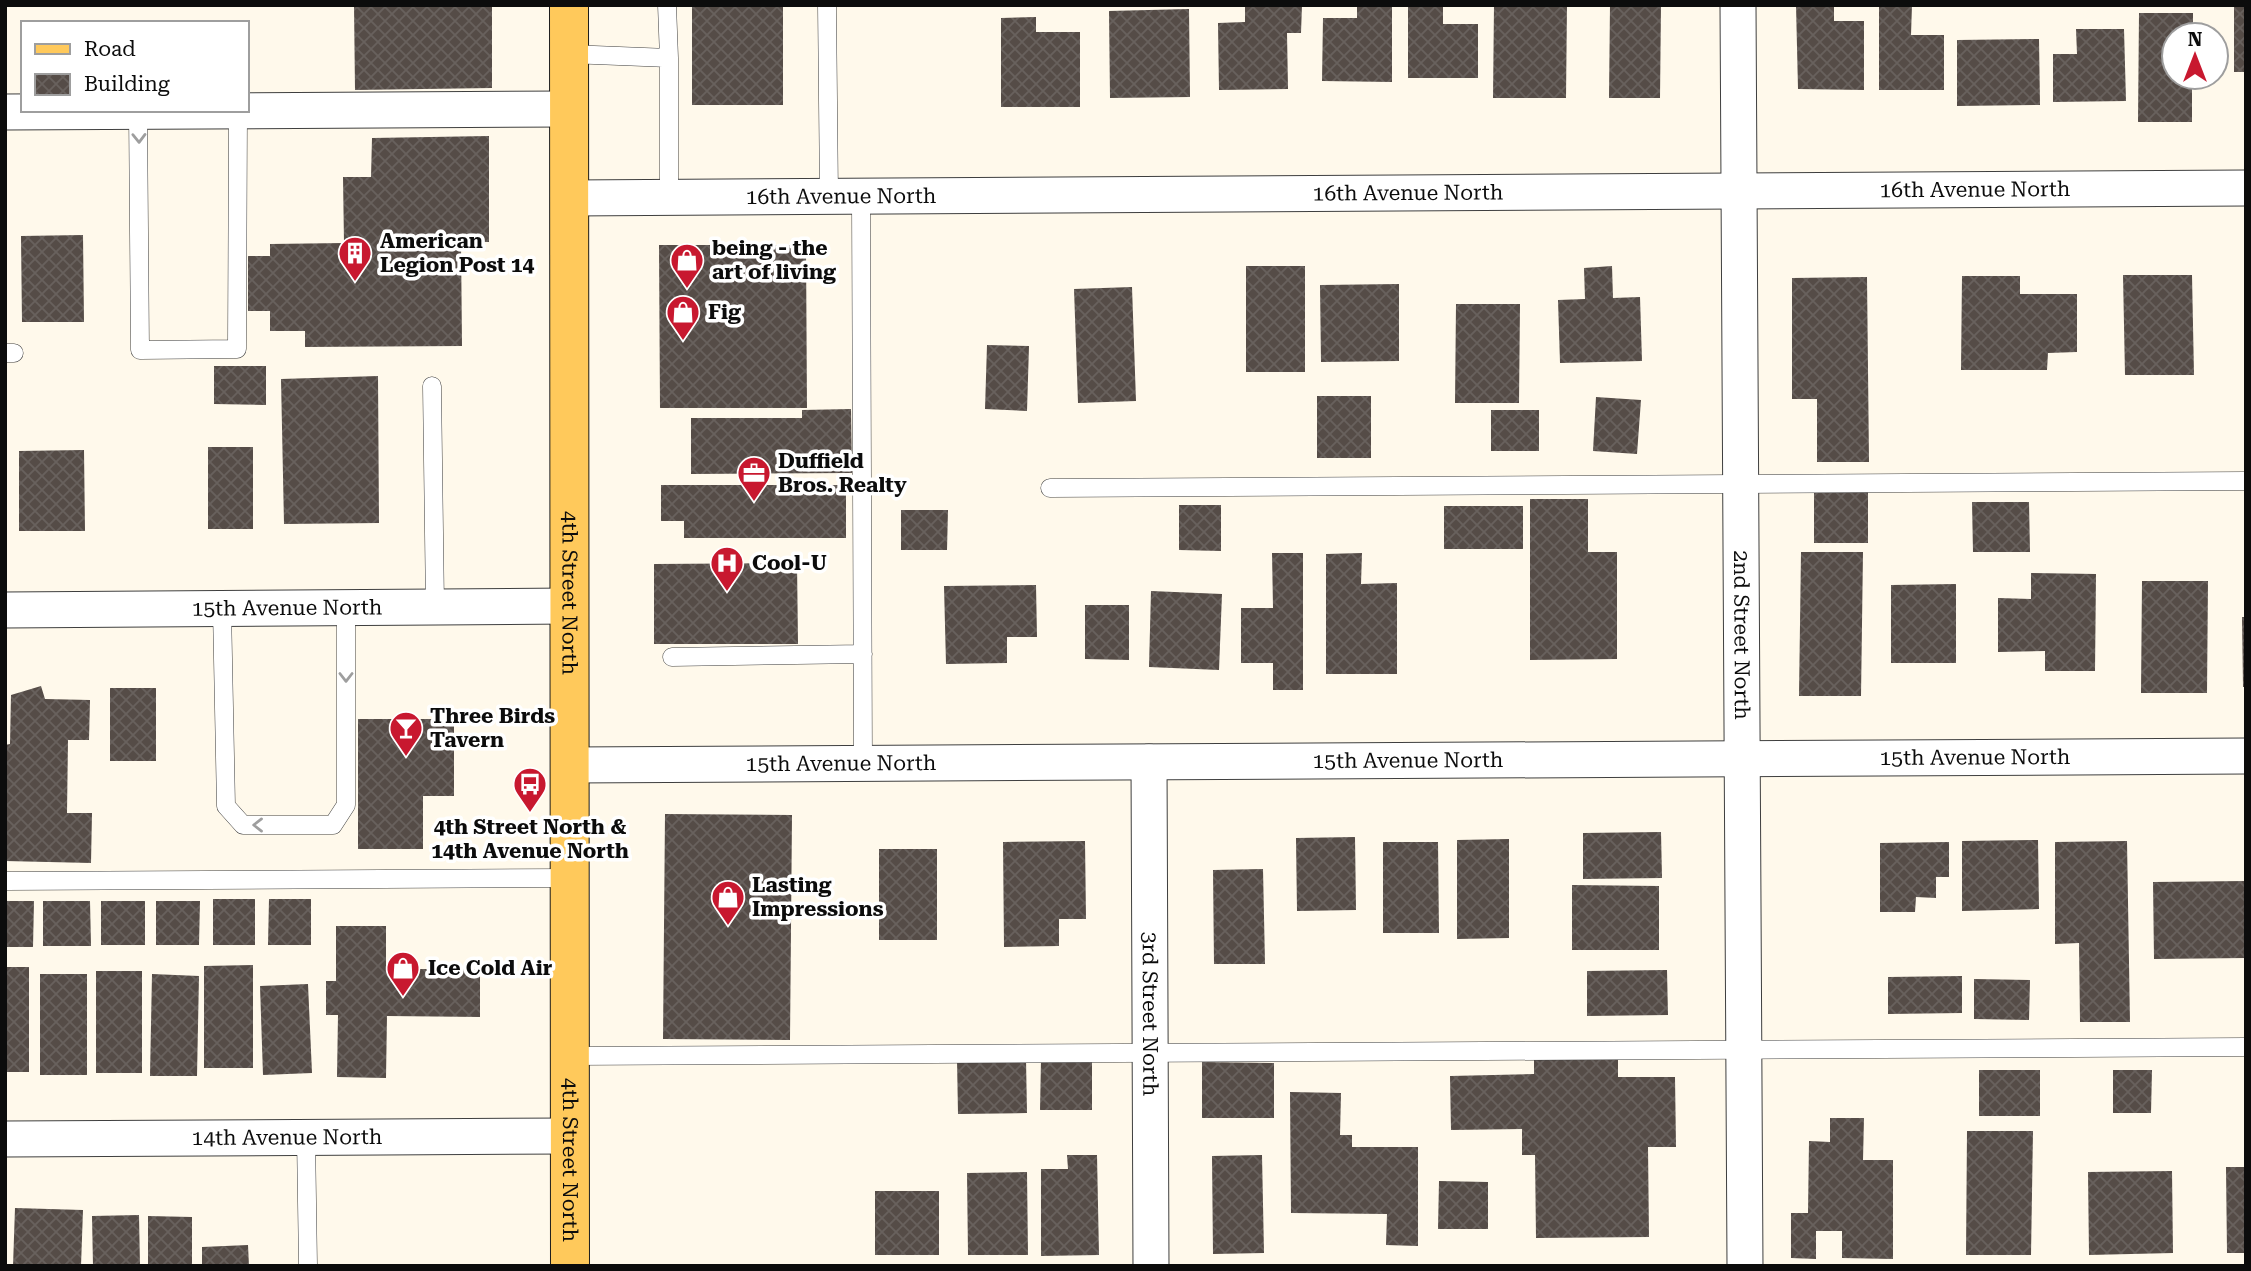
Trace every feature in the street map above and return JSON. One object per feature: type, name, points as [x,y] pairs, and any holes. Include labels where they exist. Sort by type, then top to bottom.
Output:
[{"type":"main road","name":"4th Street North","points":[[569,5],[570,1266]]},
{"type":"street","name":"2nd Street North","points":[[1738,5],[1745,1266]]},
{"type":"street","points":[[248,110],[569,108]]},
{"type":"street","name":"16th Avenue North","points":[[570,198],[2246,188]]},
{"type":"street","name":"15th Avenue North","points":[[5,610],[570,606]]},
{"type":"street","name":"15th Avenue North","points":[[570,765],[2246,756]]},
{"type":"street","name":"3rd Street North","points":[[1149,762],[1152,1266]]},
{"type":"street","name":"14th Avenue North","points":[[5,1139],[570,1136]]},
{"type":"lane","points":[[667,5],[669,198]]},
{"type":"lane","points":[[827,5],[845,196],[863,654],[863,764]]},
{"type":"lane","points":[[569,54],[669,58]]},
{"type":"lane","points":[[138,112],[140,350],[237,349],[238,112]]},
{"type":"lane","points":[[432,386],[435,606]]},
{"type":"lane","points":[[1050,488],[2246,481]]},
{"type":"lane","points":[[222,609],[226,806],[243,825],[332,825],[346,805],[346,608]]},
{"type":"lane","points":[[672,657],[863,654]]},
{"type":"lane","points":[[5,881],[570,878]]},
{"type":"lane","points":[[570,1056],[2246,1047]]},
{"type":"lane","points":[[306,1137],[308,1266]]},
{"type":"building","points":[[354,5],[492,5],[492,88],[355,90]]},
{"type":"building","points":[[692,5],[783,5],[783,105],[692,105]]},
{"type":"building","points":[[1245,5],[1302,5],[1301,33],[1287,33],[1288,89],[1219,90],[1218,23],[1245,22]]},
{"type":"building","points":[[1357,5],[1392,5],[1392,82],[1322,81],[1323,18],[1357,18]]},
{"type":"building","points":[[1408,5],[1443,5],[1443,24],[1478,24],[1478,78],[1408,78]]},
{"type":"building","points":[[1494,5],[1567,5],[1566,98],[1493,98]]},
{"type":"building","points":[[1610,5],[1661,5],[1660,98],[1609,98]]},
{"type":"building","points":[[1796,5],[1834,5],[1834,21],[1864,21],[1864,90],[1798,89]]},
{"type":"building","points":[[1879,5],[1912,5],[1911,35],[1944,35],[1944,90],[1879,90]]},
{"type":"building","points":[[2234,5],[2246,5],[2246,72],[2234,72]]},
{"type":"building","points":[[1189,9],[1190,97],[1110,98],[1109,11]]},
{"type":"building","points":[[2139,13],[2193,13],[2193,21],[2160,21],[2160,91],[2192,91],[2192,122],[2138,122]]},
{"type":"building","points":[[1036,17],[1036,32],[1080,32],[1080,107],[1001,107],[1001,18]]},
{"type":"building","points":[[2076,29],[2124,29],[2126,101],[2053,102],[2053,54],[2077,54]]},
{"type":"building","points":[[2039,39],[2040,105],[1957,106],[1957,40]]},
{"type":"building","name":"American Legion Post 14","points":[[489,136],[489,242],[461,242],[462,346],[305,347],[305,331],[270,331],[270,311],[248,311],[248,256],[270,256],[270,244],[344,243],[343,177],[371,177],[372,138]]},
{"type":"building","points":[[83,235],[84,322],[22,322],[21,236]]},
{"type":"building","points":[[659,245],[806,245],[807,408],[660,408]]},
{"type":"building","points":[[1246,266],[1305,266],[1305,372],[1246,372]]},
{"type":"building","points":[[1612,266],[1613,298],[1640,297],[1642,361],[1560,363],[1558,300],[1585,299],[1584,268]]},
{"type":"building","points":[[2123,275],[2192,275],[2194,375],[2125,375]]},
{"type":"building","points":[[1962,276],[2020,276],[2020,294],[2077,294],[2077,352],[2048,353],[2047,370],[1961,370]]},
{"type":"building","points":[[1867,277],[1869,462],[1817,462],[1817,399],[1792,399],[1792,278]]},
{"type":"building","points":[[1399,284],[1399,361],[1321,362],[1320,285]]},
{"type":"building","points":[[1132,287],[1136,401],[1078,403],[1074,289]]},
{"type":"building","points":[[1456,304],[1520,304],[1519,403],[1455,403]]},
{"type":"building","points":[[987,345],[1029,346],[1027,411],[985,409]]},
{"type":"building","points":[[214,366],[266,366],[266,405],[214,404]]},
{"type":"building","points":[[378,376],[379,523],[284,524],[281,379]]},
{"type":"building","points":[[1317,396],[1371,396],[1371,458],[1317,458]]},
{"type":"building","points":[[1596,397],[1641,400],[1637,454],[1593,451]]},
{"type":"building","points":[[851,409],[852,473],[691,474],[691,418],[802,418],[802,410]]},
{"type":"building","points":[[1491,410],[1539,410],[1539,451],[1491,451]]},
{"type":"building","points":[[208,447],[253,447],[253,529],[208,529]]},
{"type":"building","points":[[84,450],[85,531],[19,531],[19,451]]},
{"type":"building","name":"Duffield Bros. Realty","points":[[661,485],[846,485],[846,538],[684,538],[684,521],[661,521]]},
{"type":"building","points":[[1814,490],[1868,490],[1868,543],[1814,543]]},
{"type":"building","points":[[1530,499],[1588,499],[1588,552],[1617,552],[1617,659],[1530,660]]},
{"type":"building","points":[[1972,502],[2029,502],[2030,552],[1973,552]]},
{"type":"building","points":[[1179,505],[1221,505],[1221,551],[1179,550]]},
{"type":"building","points":[[1444,506],[1523,506],[1523,549],[1444,549]]},
{"type":"building","points":[[901,510],[948,510],[947,550],[901,550]]},
{"type":"building","points":[[1801,552],[1863,552],[1861,696],[1799,696]]},
{"type":"building","points":[[1272,553],[1303,553],[1303,690],[1273,690],[1273,663],[1241,663],[1241,608],[1273,608]]},
{"type":"building","points":[[1362,553],[1361,584],[1397,583],[1397,674],[1326,674],[1326,554]]},
{"type":"building","points":[[797,563],[798,644],[654,644],[654,564]]},
{"type":"building","points":[[2031,573],[2096,574],[2095,671],[2045,671],[2045,651],[1998,652],[1998,598],[2031,599]]},
{"type":"building","points":[[2142,581],[2208,581],[2207,693],[2141,693]]},
{"type":"building","points":[[1956,584],[1956,663],[1891,663],[1891,585]]},
{"type":"building","points":[[1036,585],[1037,637],[1007,637],[1007,663],[946,664],[944,586]]},
{"type":"building","points":[[1151,591],[1222,594],[1219,670],[1149,667]]},
{"type":"building","points":[[1085,605],[1129,605],[1129,660],[1085,659]]},
{"type":"building","points":[[2242,617],[2246,617],[2246,687],[2243,687]]},
{"type":"building","points":[[41,686],[45,699],[90,700],[89,740],[68,740],[67,813],[92,813],[91,863],[5,861],[5,745],[10,744],[11,695]]},
{"type":"building","points":[[110,688],[156,688],[156,761],[110,761]]},
{"type":"building","name":"Three Birds Tavern","points":[[358,719],[454,719],[454,796],[423,796],[423,849],[358,849]]},
{"type":"building","name":"Lasting Impressions","points":[[665,814],[792,815],[790,1040],[663,1039]]},
{"type":"building","points":[[1661,832],[1662,878],[1583,879],[1583,833]]},
{"type":"building","points":[[1355,837],[1356,910],[1297,911],[1296,838]]},
{"type":"building","points":[[1509,839],[1509,938],[1457,939],[1457,840]]},
{"type":"building","points":[[2038,840],[2039,909],[1962,911],[1962,841]]},
{"type":"building","points":[[1085,841],[1086,919],[1059,919],[1059,946],[1004,947],[1003,842]]},
{"type":"building","points":[[2127,841],[2130,1022],[2080,1022],[2079,943],[2055,944],[2055,842]]},
{"type":"building","points":[[1383,842],[1438,842],[1439,933],[1383,933]]},
{"type":"building","points":[[1949,842],[1949,877],[1936,877],[1936,898],[1916,897],[1915,912],[1880,912],[1880,843]]},
{"type":"building","points":[[879,849],[937,849],[937,940],[879,940]]},
{"type":"building","points":[[1263,869],[1265,964],[1214,964],[1213,870]]},
{"type":"building","points":[[2246,881],[2246,958],[2154,959],[2153,882]]},
{"type":"building","points":[[1572,885],[1659,886],[1659,950],[1572,950]]},
{"type":"building","points":[[213,899],[255,899],[255,945],[213,945]]},
{"type":"building","points":[[269,899],[311,899],[311,945],[268,945]]},
{"type":"building","points":[[5,901],[34,901],[33,947],[5,947]]},
{"type":"building","points":[[43,901],[90,901],[91,946],[43,946]]},
{"type":"building","points":[[101,901],[145,901],[145,945],[101,945]]},
{"type":"building","points":[[156,901],[200,901],[199,945],[156,945]]},
{"type":"building","name":"Ice Cold Air","points":[[336,926],[386,926],[386,969],[480,969],[480,1017],[387,1016],[386,1078],[337,1077],[338,1015],[326,1015],[326,981],[336,981]]},
{"type":"building","points":[[253,965],[253,1068],[204,1068],[204,966]]},
{"type":"building","points":[[5,967],[29,967],[29,1072],[5,1072]]},
{"type":"building","points":[[1667,970],[1668,1015],[1587,1016],[1587,971]]},
{"type":"building","points":[[96,971],[142,971],[142,1073],[96,1073]]},
{"type":"building","points":[[40,974],[87,974],[87,1075],[40,1075]]},
{"type":"building","points":[[152,974],[199,976],[197,1076],[150,1076]]},
{"type":"building","points":[[1962,976],[1962,1013],[1888,1014],[1888,977]]},
{"type":"building","points":[[1974,979],[2030,980],[2029,1020],[1974,1019]]},
{"type":"building","points":[[308,984],[312,1073],[263,1075],[260,986]]},
{"type":"building","points":[[1618,1057],[1618,1077],[1675,1077],[1676,1147],[1648,1147],[1649,1237],[1536,1238],[1535,1155],[1522,1155],[1522,1129],[1451,1130],[1450,1076],[1534,1074],[1534,1058]]},
{"type":"building","points":[[1026,1059],[1027,1113],[958,1114],[957,1060]]},
{"type":"building","points":[[1041,1060],[1092,1061],[1092,1110],[1040,1110]]},
{"type":"building","points":[[1202,1062],[1274,1063],[1274,1118],[1202,1118]]},
{"type":"building","points":[[1979,1070],[2040,1070],[2040,1116],[1979,1116]]},
{"type":"building","points":[[2113,1070],[2152,1070],[2151,1113],[2113,1113]]},
{"type":"building","points":[[1290,1092],[1341,1093],[1340,1135],[1352,1135],[1352,1147],[1418,1147],[1418,1246],[1386,1245],[1387,1214],[1291,1213]]},
{"type":"building","points":[[1830,1118],[1864,1118],[1863,1160],[1893,1160],[1893,1259],[1842,1258],[1842,1231],[1816,1231],[1816,1259],[1791,1258],[1791,1213],[1808,1213],[1809,1141],[1830,1142]]},
{"type":"building","points":[[1967,1131],[2033,1131],[2031,1255],[1966,1255]]},
{"type":"building","points":[[1067,1155],[1097,1155],[1099,1255],[1041,1256],[1041,1169],[1068,1169]]},
{"type":"building","points":[[1262,1155],[1264,1253],[1213,1254],[1212,1156]]},
{"type":"building","points":[[2226,1167],[2246,1167],[2246,1253],[2227,1253]]},
{"type":"building","points":[[2172,1171],[2173,1253],[2089,1255],[2088,1172]]},
{"type":"building","points":[[1027,1172],[1028,1255],[968,1255],[967,1173]]},
{"type":"building","points":[[1439,1181],[1488,1182],[1488,1229],[1438,1229]]},
{"type":"building","points":[[875,1191],[939,1191],[939,1255],[875,1255]]},
{"type":"building","points":[[15,1208],[83,1210],[81,1266],[13,1266]]},
{"type":"building","points":[[139,1215],[140,1266],[93,1266],[92,1216]]},
{"type":"building","points":[[148,1216],[192,1217],[192,1266],[148,1266]]},
{"type":"building","points":[[248,1245],[249,1266],[202,1266],[202,1247]]},
{"type":"place","name":"American Legion Post 14","points":[[355,283]]},
{"type":"place","name":"being - the art of living","points":[[687,290]]},
{"type":"place","name":"Fig","points":[[683,342]]},
{"type":"place","name":"Duffield Bros. Realty","points":[[754,503]]},
{"type":"place","name":"Cool-U","points":[[727,593]]},
{"type":"place","name":"Three Birds Tavern","points":[[406,758]]},
{"type":"place","name":"4th Street North & 14th Avenue North","points":[[530,814]]},
{"type":"place","name":"Lasting Impressions","points":[[728,927]]},
{"type":"place","name":"Ice Cold Air","points":[[403,998]]}]
